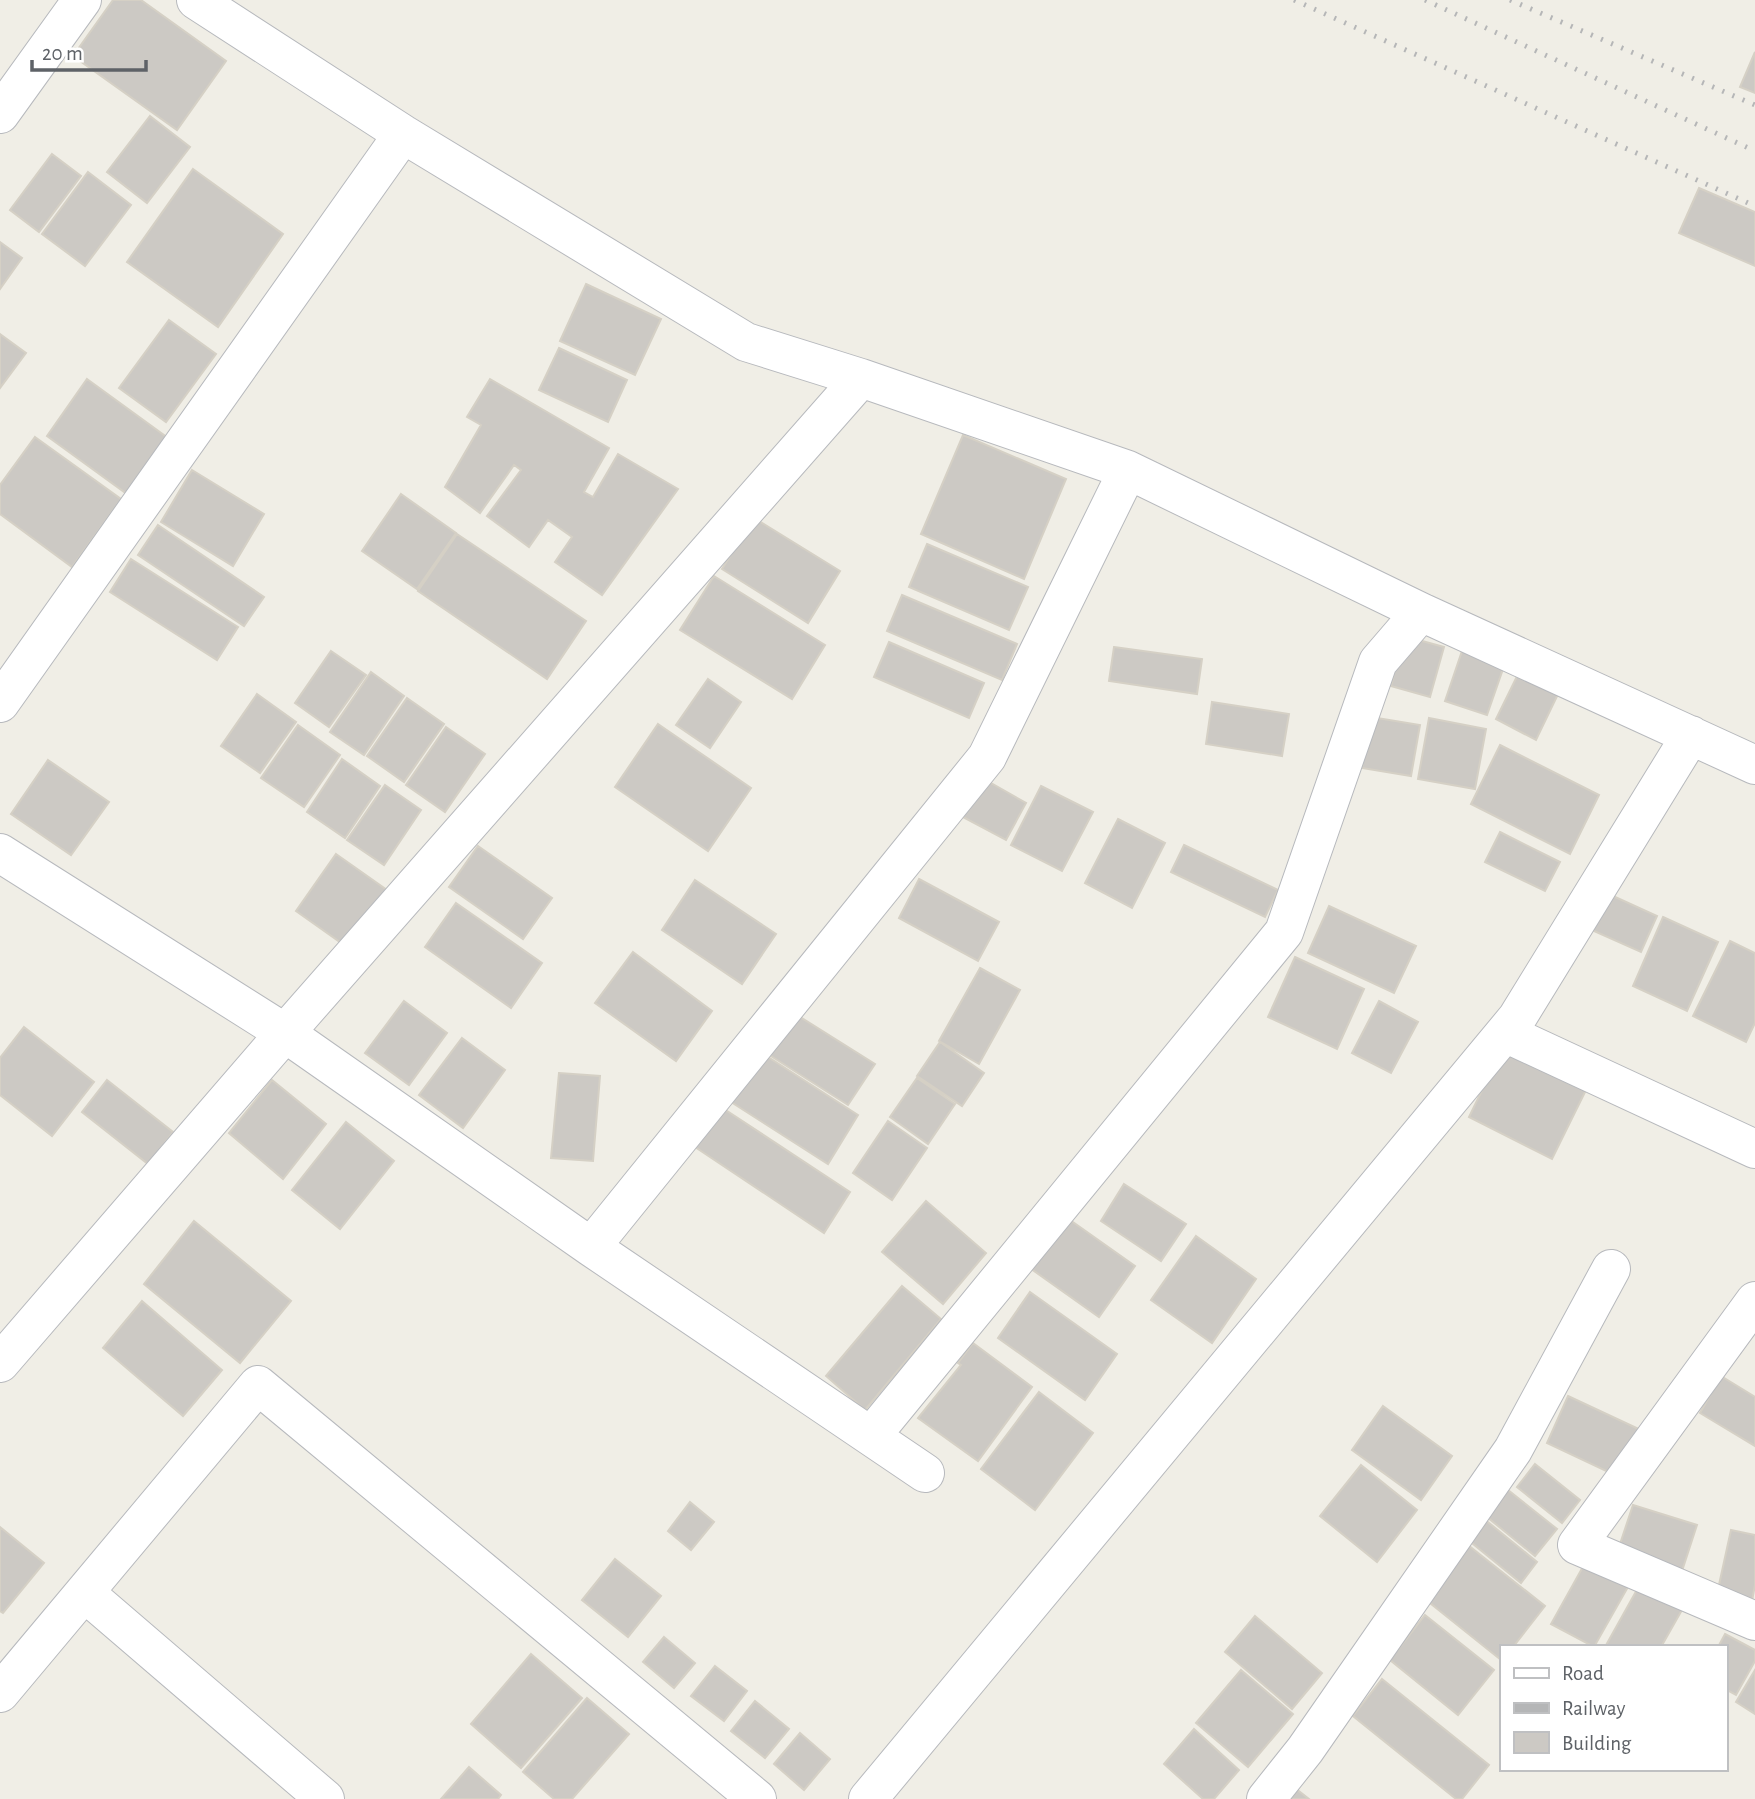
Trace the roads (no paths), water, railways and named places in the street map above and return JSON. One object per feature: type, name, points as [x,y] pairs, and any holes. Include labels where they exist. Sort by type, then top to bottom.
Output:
[{"type":"street","points":[[0,114],[82,0]]},
{"type":"street","points":[[196,0],[403,134],[746,342],[861,378],[1128,470],[1421,612],[1755,765]]},
{"type":"street","points":[[0,703],[403,134]]},
{"type":"street","points":[[0,1363],[285,1033],[861,378]]},
{"type":"street","points":[[591,1247],[987,757],[1128,470]]},
{"type":"street","points":[[873,1436],[1284,932],[1378,662],[1421,612]]},
{"type":"street","points":[[867,1799],[1505,1033],[1691,735]]},
{"type":"street","points":[[0,853],[285,1033],[591,1247],[873,1436],[925,1474]]},
{"type":"street","points":[[1505,1033],[1755,1149]]},
{"type":"street","points":[[1266,1799],[1305,1751],[1514,1450],[1611,1269]]},
{"type":"street","points":[[1755,1301],[1577,1545],[1755,1621]]},
{"type":"street","points":[[0,1693],[258,1385],[757,1799]]},
{"type":"street","points":[[85,1592],[325,1799]]},
{"type":"railway","points":[[1294,0],[1755,206]]},
{"type":"railway","points":[[1425,0],[1755,151]]},
{"type":"railway","points":[[1510,0],[1755,105]]}]
